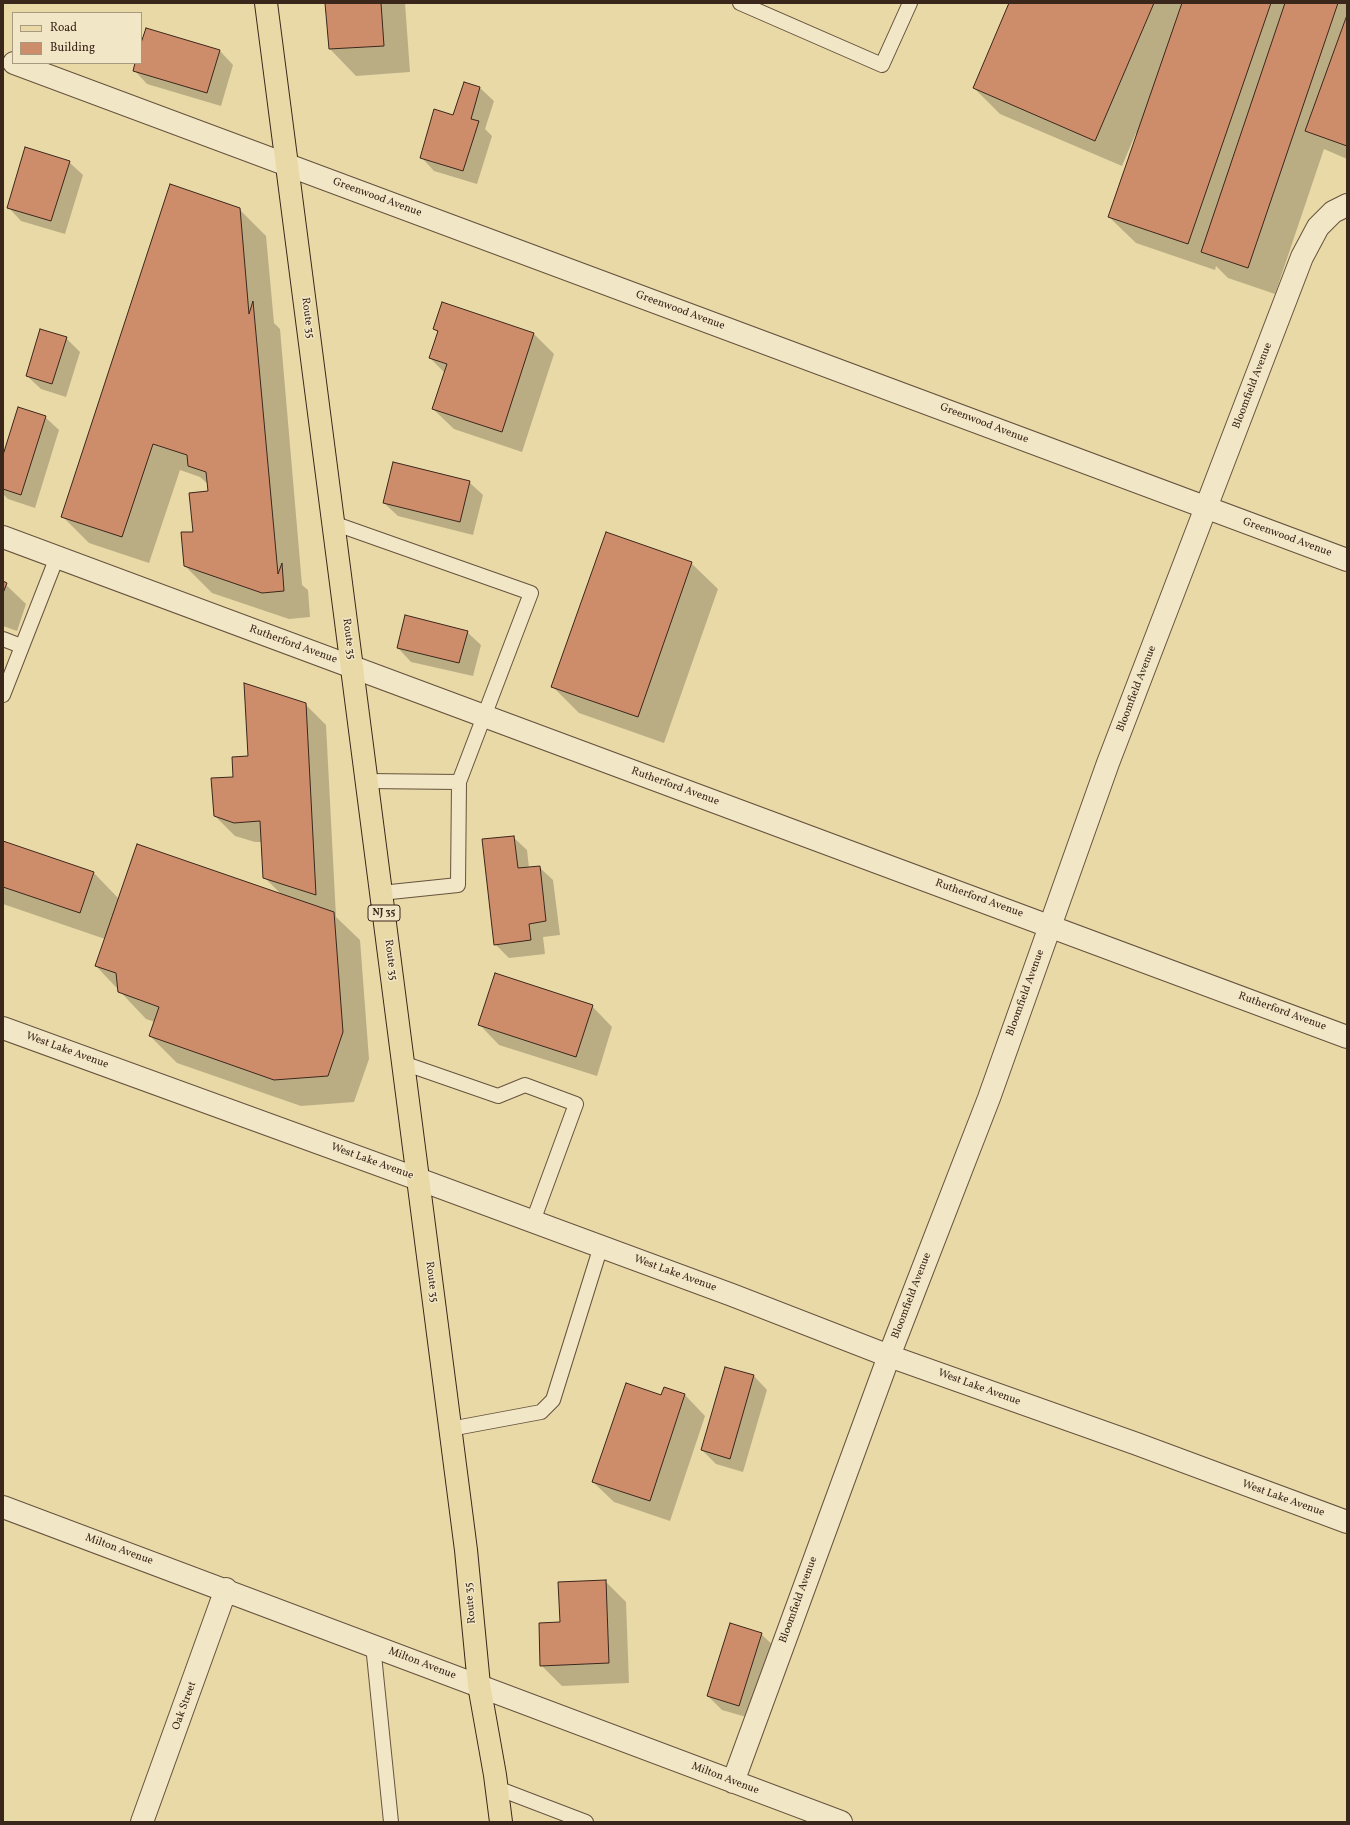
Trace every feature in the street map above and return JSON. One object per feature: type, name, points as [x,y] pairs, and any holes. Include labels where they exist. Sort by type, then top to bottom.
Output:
[{"type":"main road","name":"Route 35","points":[[266,3],[466,1550],[479,1685],[497,1788],[501,1822]]},
{"type":"street","name":"Greenwood Avenue","points":[[16,64],[1347,560]]},
{"type":"street","name":"Bloomfield Avenue","points":[[732,1782],[889,1356],[989,1098],[1108,764],[1302,257],[1318,227],[1340,208]]},
{"type":"street","name":"Rutherford Avenue","points":[[3,537],[1347,1037]]},
{"type":"street","name":"West Lake Avenue","points":[[3,1028],[601,1246],[889,1356],[1137,1444],[1347,1522]]},
{"type":"street","name":"Milton Avenue","points":[[3,1507],[373,1645],[732,1782],[803,1816],[841,1822]]},
{"type":"street","name":"Oak Street","points":[[142,1822],[226,1590]]},
{"type":"lane","points":[[740,3],[882,65],[910,3]]},
{"type":"lane","points":[[333,523],[531,593],[460,782],[458,885],[381,893]]},
{"type":"lane","points":[[3,695],[57,557]]},
{"type":"lane","points":[[3,639],[21,646]]},
{"type":"lane","points":[[367,781],[460,782]]},
{"type":"lane","points":[[403,1063],[498,1096],[525,1085],[576,1104],[533,1221]]},
{"type":"lane","points":[[450,1430],[541,1412],[553,1400],[601,1246]]},
{"type":"lane","points":[[373,1645],[391,1822]]},
{"type":"lane","points":[[497,1788],[586,1822]]},
{"type":"building","points":[[325,3],[381,3],[384,46],[329,49]]},
{"type":"building","points":[[1009,3],[1154,3],[1095,141],[973,88]]},
{"type":"building","points":[[1182,3],[1271,3],[1188,244],[1108,217]]},
{"type":"building","points":[[1285,3],[1338,3],[1248,268],[1201,252]]},
{"type":"building","points":[[1347,15],[1347,146],[1305,131]]},
{"type":"building","points":[[146,28],[220,50],[207,93],[133,71],[135,64],[142,64],[142,40]]},
{"type":"building","points":[[464,82],[480,87],[471,119],[479,121],[463,171],[420,158],[434,109],[453,115]]},
{"type":"building","points":[[25,147],[70,161],[51,221],[7,208]]},
{"type":"building","points":[[170,184],[240,208],[249,314],[253,301],[278,574],[282,563],[284,591],[262,593],[184,566],[181,532],[193,532],[189,493],[208,491],[206,472],[188,466],[187,455],[153,444],[122,537],[61,517]]},
{"type":"building","points":[[442,302],[534,333],[502,432],[432,409],[447,364],[429,358],[438,331],[433,329]]},
{"type":"building","points":[[40,329],[67,337],[52,384],[26,376]]},
{"type":"building","points":[[18,407],[46,416],[21,495],[3,489],[3,455]]},
{"type":"building","points":[[393,462],[470,481],[460,522],[383,503]]},
{"type":"building","points":[[606,532],[692,562],[638,717],[551,687]]},
{"type":"building","points":[[3,581],[7,583],[3,593]]},
{"type":"building","points":[[405,615],[468,631],[459,663],[397,648]]},
{"type":"building","points":[[244,683],[306,703],[316,895],[263,878],[260,821],[234,823],[214,816],[211,778],[233,777],[232,757],[248,756]]},
{"type":"building","points":[[514,836],[518,868],[540,866],[546,921],[529,924],[531,940],[494,945],[482,839]]},
{"type":"building","points":[[3,841],[94,872],[80,913],[3,887]]},
{"type":"building","points":[[137,844],[334,912],[343,1032],[328,1076],[274,1080],[149,1036],[159,1007],[118,992],[116,973],[95,966]]},
{"type":"building","points":[[495,973],[593,1005],[576,1057],[478,1025]]},
{"type":"building","points":[[725,1367],[754,1375],[730,1459],[701,1450]]},
{"type":"building","points":[[626,1383],[661,1395],[664,1387],[685,1394],[650,1501],[592,1482]]},
{"type":"building","points":[[606,1580],[609,1663],[540,1666],[539,1623],[560,1622],[558,1582]]},
{"type":"building","points":[[730,1623],[762,1633],[739,1706],[707,1696]]}]
